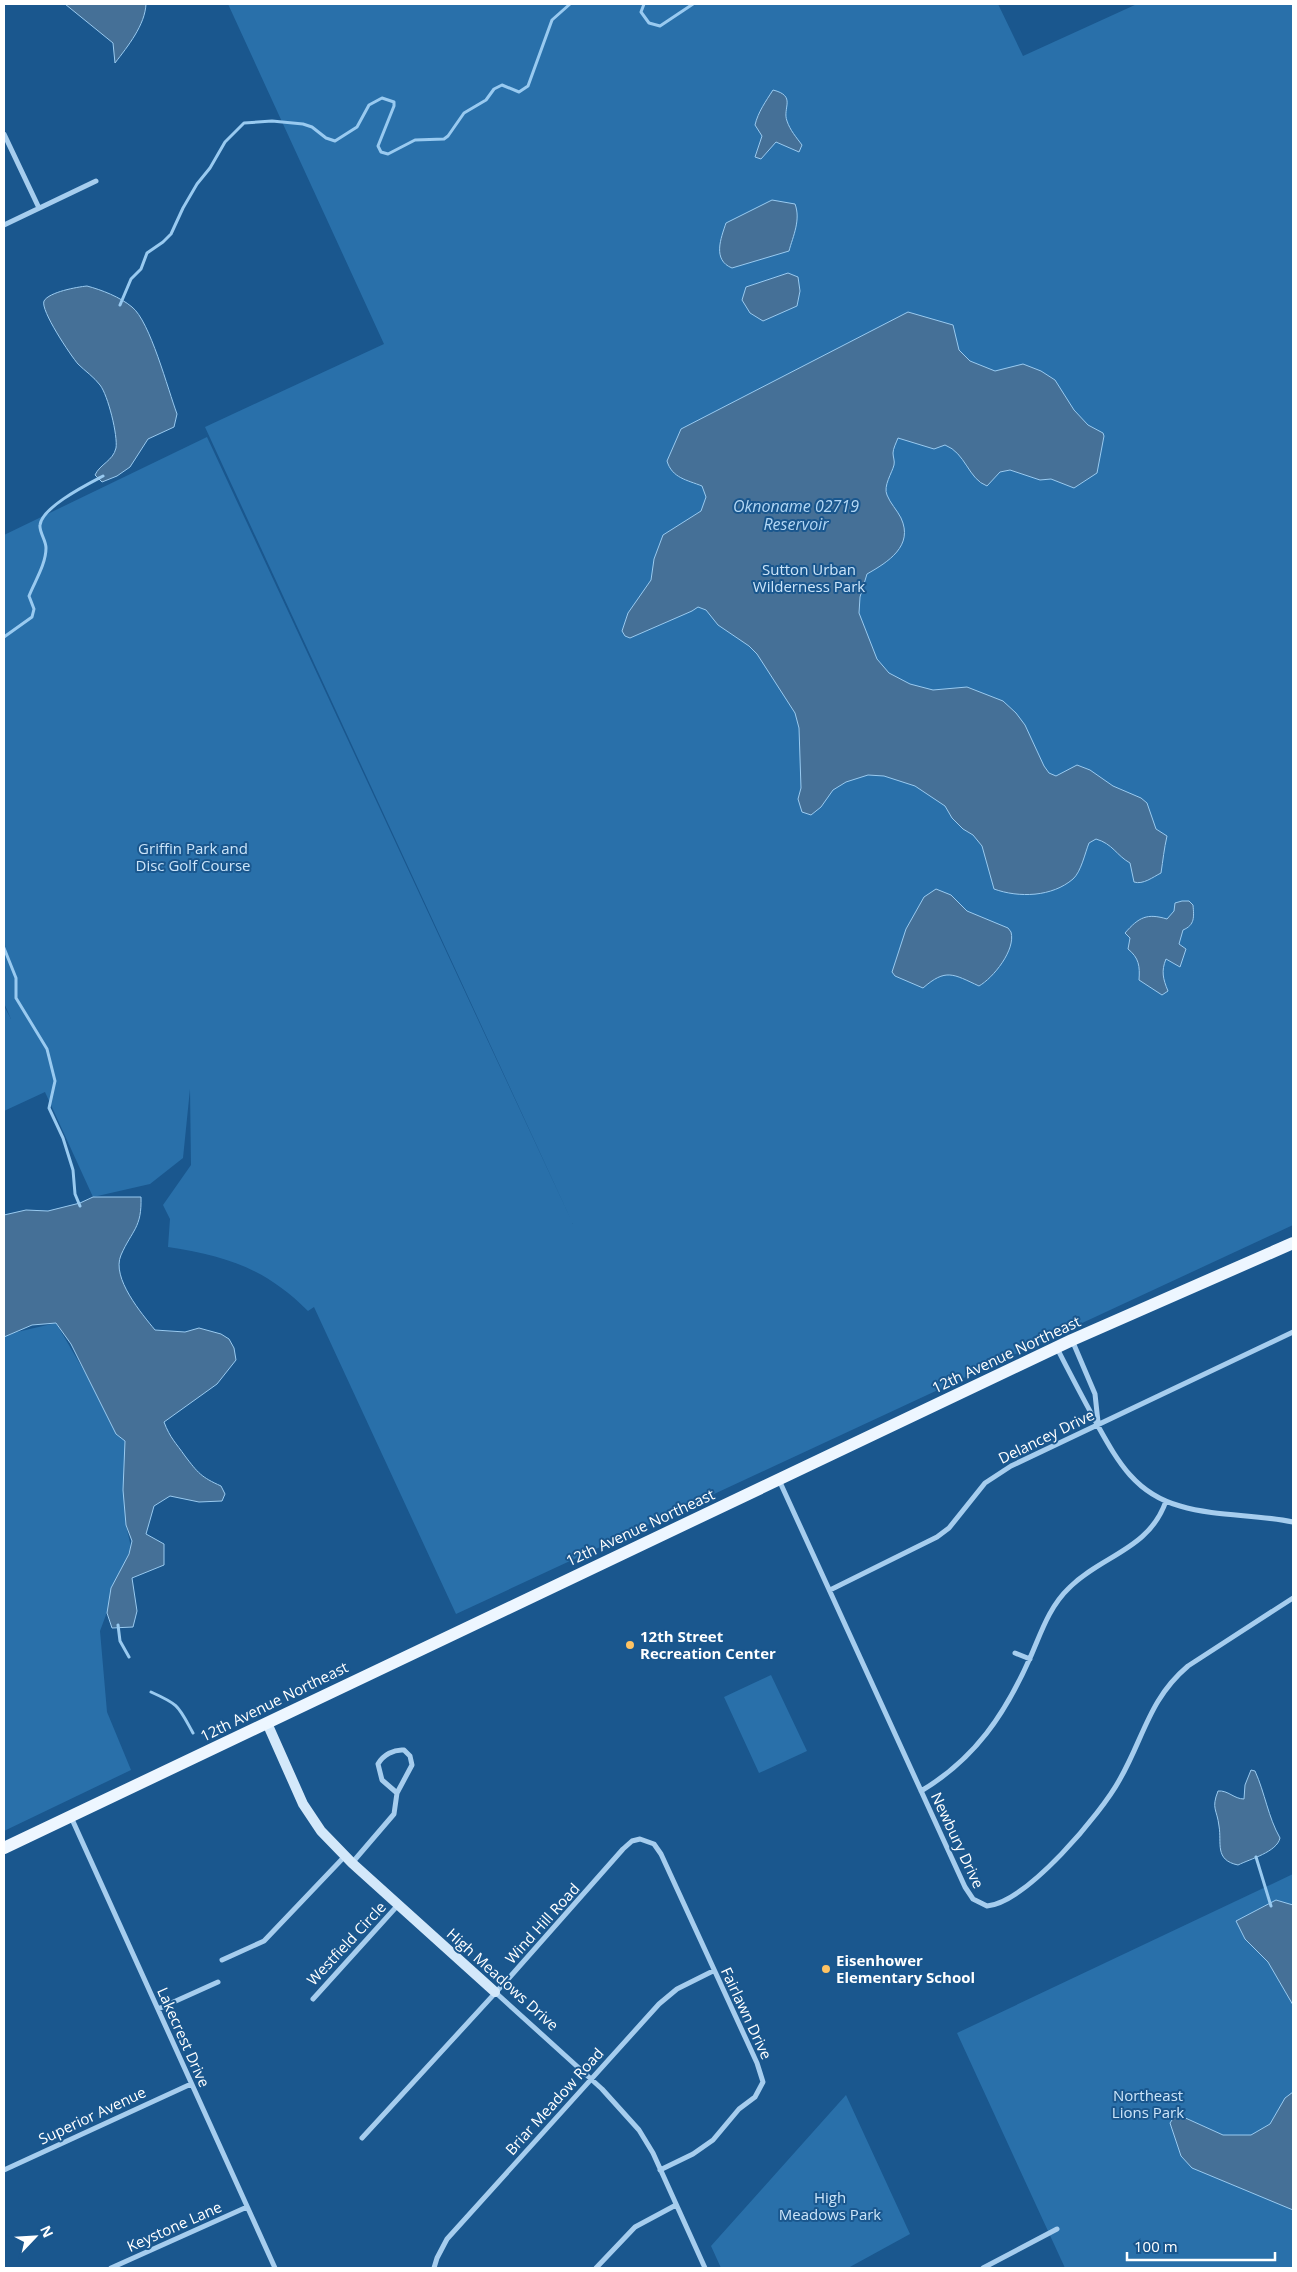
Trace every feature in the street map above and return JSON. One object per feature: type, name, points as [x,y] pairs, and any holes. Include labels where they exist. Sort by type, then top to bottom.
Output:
[{"type":"main road","name":"12th Avenue Northeast","points":[[4,1848],[1072,1340],[1293,1243]]},
{"type":"street","points":[[4,134],[39,208]]},
{"type":"street","points":[[4,225],[96,181]]},
{"type":"street","name":"Delancey Drive","points":[[830,1590],[937,1537],[949,1528],[989,1479],[1011,1466],[1293,1332]]},
{"type":"street","points":[[1072,1340],[1095,1394],[1098,1425]]},
{"type":"street","points":[[1056,1348],[1110,1449],[1126,1473],[1145,1488],[1166,1501],[1194,1510],[1293,1522]]},
{"type":"street","name":"Newbury Drive","points":[[779,1479],[972,1899],[987,1906],[1011,1898],[1047,1869],[1112,1792],[1129,1761],[1151,1712],[1174,1678],[1188,1666],[1293,1598]]},
{"type":"street","points":[[921,1791],[950,1773],[967,1758],[1001,1714],[1030,1659],[1038,1637],[1061,1596],[1076,1582],[1143,1536],[1158,1520],[1166,1501]]},
{"type":"street","points":[[1015,1653],[1030,1659]]},
{"type":"street","name":"High Meadows Drive","points":[[267,1723],[303,1804],[321,1831],[398,1905],[592,2079],[640,2130],[706,2268]]},
{"type":"street","points":[[222,1960],[264,1941],[391,1819],[397,1806],[397,1793],[412,1765],[410,1756],[404,1750],[395,1751],[383,1757],[378,1764],[382,1780],[397,1793]]},
{"type":"street","name":"Lakecrest Drive","points":[[71,1816],[275,2268]]},
{"type":"street","name":"Fairlawn Drive","points":[[640,1839],[654,1844],[661,1854],[762,2075],[762,2087],[755,2097],[739,2109],[713,2140],[693,2154],[660,2170]]},
{"type":"street","name":"Wind Hill Road","points":[[362,2138],[623,1849],[640,1839]]},
{"type":"street","name":"Westfield Circle","points":[[312,1999],[398,1905]]},
{"type":"street","name":"Briar Meadow Road","points":[[434,2268],[447,2239],[668,1995],[685,1984],[713,1971]]},
{"type":"street","points":[[158,2010],[218,1982]]},
{"type":"street","name":"Superior Avenue","points":[[4,2170],[191,2084]]},
{"type":"street","points":[[596,2268],[635,2227],[676,2205]]},
{"type":"street","name":"Keystone Lane","points":[[111,2268],[246,2206]]},
{"type":"street","points":[[983,2268],[991,2266],[1057,2229]]},
{"type":"green space","name":"Sutton Urban Wilderness Park","points":[[228,4],[998,4],[1023,56],[1137,4],[1293,4],[1293,1225],[456,1614],[314,1307],[308,1311],[276,1284],[244,1266],[208,1255],[168,1247],[170,1219],[163,1205],[191,1165],[190,1089],[183,1158],[150,1184],[93,1197],[45,1092],[4,1111],[4,1006],[11,1019],[4,1003],[4,535],[207,437],[573,1224],[205,427],[384,344]]},
{"type":"green space","points":[[56,1323],[125,1441],[126,1525],[131,1547],[100,1631],[107,1712],[131,1770],[4,1831],[4,1335]]},
{"type":"green space","points":[[771,1675],[807,1751],[759,1773],[724,1697]]},
{"type":"green space","name":"Northeast Lions Park","points":[[1293,1874],[1293,2268],[1065,2268],[957,2033]]},
{"type":"green space","name":"High Meadows Park","points":[[846,2095],[910,2234],[848,2268],[721,2268],[711,2246]]},
{"type":"water","points":[[65,4],[146,4],[143,20],[115,63],[113,43]]},
{"type":"water","points":[[773,90],[787,99],[787,121],[802,145],[799,152],[776,142],[761,159],[755,157],[762,136],[755,125],[760,111]]},
{"type":"water","points":[[772,200],[795,204],[797,210],[797,222],[789,251],[732,268],[722,260],[720,254],[720,242],[726,223]]},
{"type":"water","points":[[788,273],[798,277],[800,291],[797,306],[763,321],[750,313],[742,300],[746,287]]},
{"type":"water","points":[[87,286],[122,300],[139,315],[152,341],[177,414],[174,427],[148,439],[130,467],[117,476],[102,482],[95,475],[112,456],[116,448],[114,425],[109,406],[100,385],[78,364],[63,343],[51,323],[44,306],[44,301],[51,295],[64,290]]},
{"type":"water","name":"Oknoname 02719 Reservoir","points":[[908,312],[953,325],[959,350],[970,361],[995,371],[1023,364],[1041,371],[1055,380],[1074,410],[1088,425],[1103,433],[1104,436],[1097,473],[1074,488],[1051,479],[1040,480],[1010,470],[1000,472],[987,486],[975,478],[958,454],[945,445],[934,449],[898,438],[893,451],[894,465],[886,491],[901,518],[904,537],[897,552],[867,574],[860,597],[859,613],[877,659],[889,673],[910,684],[933,690],[967,687],[1003,701],[1025,725],[1049,773],[1056,776],[1077,765],[1090,770],[1113,786],[1141,798],[1147,803],[1156,829],[1167,836],[1161,873],[1148,880],[1134,882],[1130,863],[1107,844],[1096,839],[1089,843],[1076,876],[1065,885],[1045,892],[1024,895],[994,889],[982,846],[973,835],[963,829],[952,818],[945,806],[915,786],[884,776],[868,775],[846,782],[833,790],[821,807],[811,815],[802,812],[798,799],[801,788],[799,728],[795,713],[757,654],[749,646],[718,625],[706,610],[698,607],[630,638],[625,636],[622,631],[628,613],[651,580],[654,559],[663,535],[701,511],[706,497],[702,486],[676,475],[669,467],[667,461],[681,429]]},
{"type":"water","points":[[936,889],[951,895],[967,911],[1008,928],[1011,932],[1012,939],[1007,955],[991,977],[979,986],[963,978],[944,975],[923,988],[895,976],[892,972],[906,929],[924,897]]},
{"type":"water","points":[[1189,901],[1193,905],[1193,920],[1190,926],[1183,930],[1179,944],[1186,949],[1180,967],[1166,959],[1163,975],[1168,991],[1162,995],[1139,980],[1138,963],[1135,956],[1128,949],[1130,938],[1125,933],[1135,923],[1144,918],[1154,916],[1167,919],[1174,911],[1175,903]]},
{"type":"water","points":[[93,1197],[141,1197],[138,1222],[121,1255],[119,1264],[120,1274],[129,1295],[155,1330],[185,1332],[199,1328],[221,1334],[229,1339],[234,1348],[236,1360],[217,1384],[164,1422],[173,1440],[193,1467],[204,1477],[221,1486],[225,1494],[222,1501],[199,1502],[170,1496],[154,1506],[146,1534],[164,1544],[164,1565],[132,1578],[137,1611],[133,1627],[112,1628],[107,1613],[111,1588],[129,1554],[132,1541],[126,1525],[123,1490],[125,1441],[116,1434],[71,1344],[56,1323],[32,1325],[4,1337],[4,1215],[26,1210],[48,1211],[80,1203]]},
{"type":"water","points":[[1251,1770],[1255,1771],[1272,1822],[1280,1838],[1278,1843],[1269,1851],[1238,1865],[1230,1863],[1222,1855],[1215,1802],[1218,1791],[1244,1799],[1245,1785]]},
{"type":"water","points":[[1276,1900],[1293,1905],[1293,2005],[1268,1962],[1245,1939],[1236,1921]]},
{"type":"water","points":[[1293,2092],[1293,2210],[1192,2168],[1181,2156],[1170,2123],[1174,2117],[1181,2116],[1223,2135],[1251,2135],[1270,2124],[1285,2098]]},
{"type":"waterway","points":[[120,305],[131,279],[141,269],[147,253],[171,234],[197,184],[210,168],[225,142],[244,123],[272,121],[303,124],[312,127],[326,138],[335,141],[357,127],[369,105],[382,98],[394,102],[394,106],[378,146],[381,152],[388,154],[415,140],[444,139],[464,113],[486,100],[494,89],[502,85],[519,92],[528,86],[552,20],[570,4]]},
{"type":"waterway","points":[[644,4],[641,12],[649,23],[660,26],[693,4]]},
{"type":"waterway","points":[[4,637],[32,617],[34,609],[29,596],[46,554],[46,545],[40,528],[43,518],[57,504],[103,476]]},
{"type":"waterway","points":[[4,948],[16,978],[16,998],[47,1049],[55,1081],[49,1108],[63,1138],[73,1170],[75,1194],[80,1206]]},
{"type":"waterway","points":[[118,1625],[120,1641],[129,1657]]},
{"type":"waterway","points":[[151,1692],[168,1700],[177,1707],[193,1733]]},
{"type":"waterway","points":[[1256,1857],[1271,1906]]},
{"type":"place","name":"12th Street Recreation Center","points":[[630,1645]]},
{"type":"place","name":"Eisenhower Elementary School","points":[[826,1969]]},
{"type":"park label","name":"Griffin Park and Disc Golf Course","points":[[193,856]]}]
